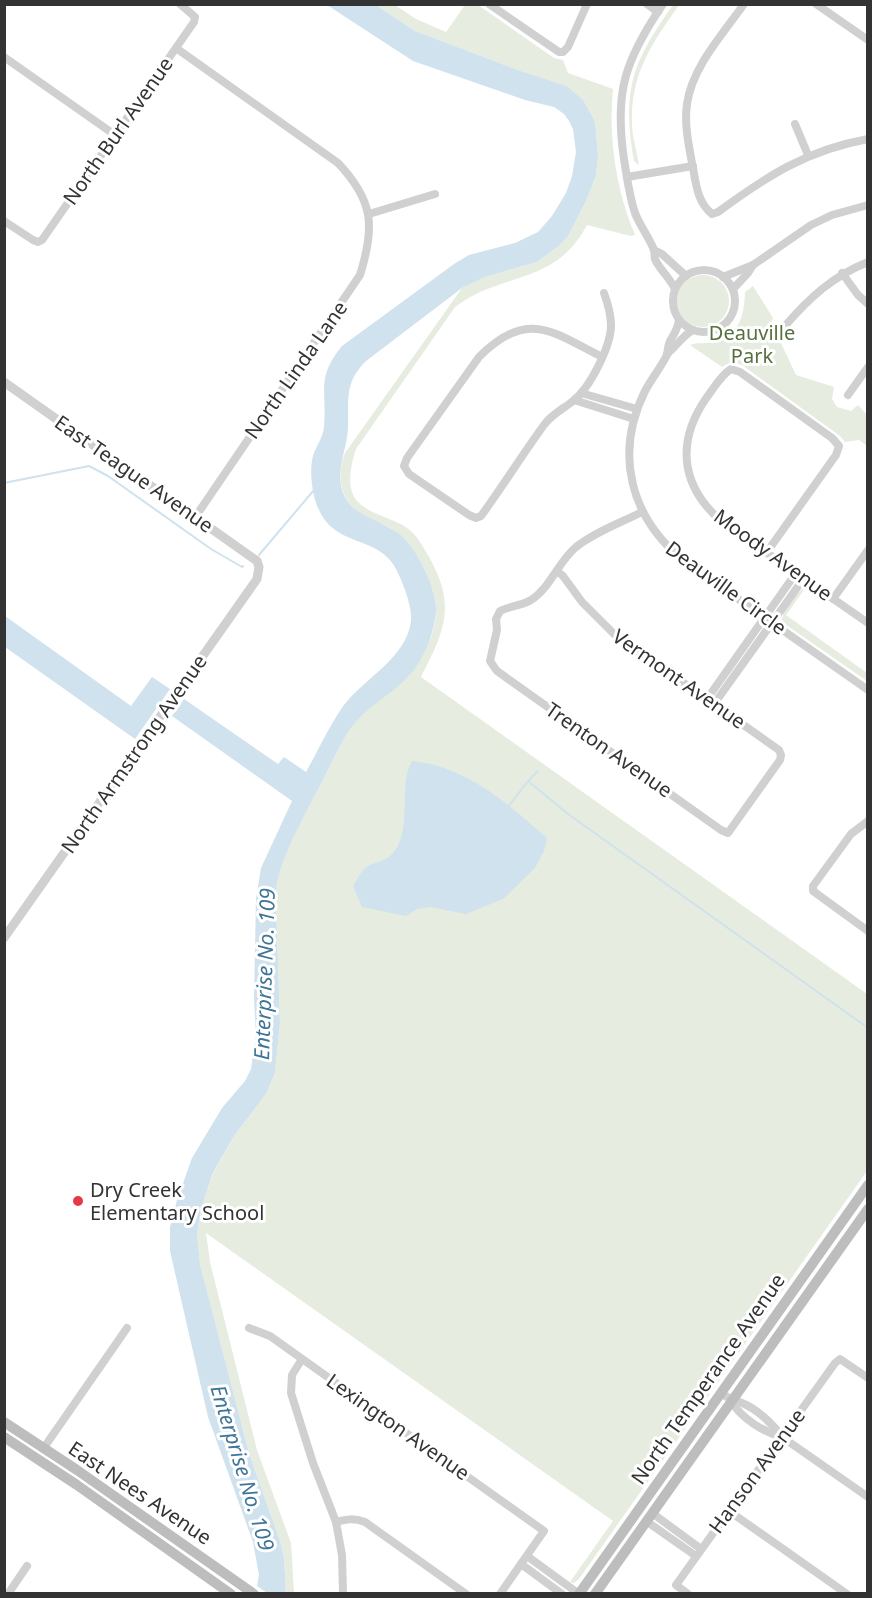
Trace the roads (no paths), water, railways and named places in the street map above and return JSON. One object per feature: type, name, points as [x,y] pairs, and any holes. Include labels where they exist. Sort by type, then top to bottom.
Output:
[{"type":"main road","name":"North Temperance Avenue","points":[[579,1593],[867,1185]]},
{"type":"main road","name":"North Temperance Avenue","points":[[595,1593],[867,1209]]},
{"type":"main road","name":"East Nees Avenue","points":[[4,1422],[254,1593]]},
{"type":"main road","points":[[4,1431],[34,1450],[44,1449]]},
{"type":"main road","name":"East Nees Avenue","points":[[4,1437],[231,1593]]},
{"type":"street","name":"North Burl Avenue","points":[[4,221],[38,243],[42,240],[176,48],[195,17],[180,4]]},
{"type":"street","points":[[489,4],[554,51],[563,52],[568,47],[587,4]]},
{"type":"street","points":[[647,4],[658,12]]},
{"type":"street","points":[[663,4],[633,53],[623,84],[620,127],[627,177],[635,211],[654,250],[655,259],[675,289]]},
{"type":"street","points":[[744,4],[702,65],[690,89],[686,116],[696,188],[706,209],[712,214],[718,212],[778,170],[808,155],[867,139]]},
{"type":"street","points":[[816,4],[867,40]]},
{"type":"street","points":[[176,48],[338,163],[357,187],[369,214],[435,194]]},
{"type":"street","points":[[4,57],[115,135]]},
{"type":"street","points":[[795,124],[808,155]]},
{"type":"street","points":[[627,177],[693,166]]},
{"type":"street","points":[[723,277],[753,265],[811,225],[843,211],[867,205]]},
{"type":"street","name":"North Linda Lane","points":[[196,516],[360,275],[370,236],[369,214]]},
{"type":"street","points":[[654,250],[662,254],[686,276]]},
{"type":"street","points":[[785,326],[808,299],[843,273],[867,262]]},
{"type":"street","points":[[733,289],[753,265]]},
{"type":"street","points":[[705,270],[723,277],[733,289],[735,301],[730,320],[715,331],[705,333],[693,330],[679,320],[674,311],[673,301],[675,289],[686,276],[705,270]]},
{"type":"street","points":[[843,273],[867,304]]},
{"type":"street","points":[[602,357],[545,328],[533,328],[508,334],[492,344],[479,357],[407,458],[404,466],[410,474],[476,518],[482,516],[548,419],[581,393],[602,357],[611,323],[611,314],[604,293]]},
{"type":"street","name":"Deauville Circle","points":[[679,320],[667,354],[647,387],[634,419],[629,458],[642,512],[659,538],[672,551],[867,690]]},
{"type":"street","name":"Deauville Circle","points":[[667,354],[693,330]]},
{"type":"street","points":[[848,395],[867,367]]},
{"type":"street","name":"Moody Avenue","points":[[767,552],[836,455],[839,446],[832,438],[740,372],[731,369],[724,374],[699,409],[691,425],[687,442],[690,478],[705,504],[721,521],[867,623]]},
{"type":"street","name":"East Teague Avenue","points":[[4,382],[196,516],[257,561],[259,568]]},
{"type":"street","points":[[581,393],[637,409]]},
{"type":"street","points":[[574,400],[634,419]]},
{"type":"street","points":[[557,571],[566,557],[582,543],[642,512]]},
{"type":"street","points":[[833,599],[867,550]]},
{"type":"street","name":"North Armstrong Avenue","points":[[4,938],[257,579],[259,568]]},
{"type":"street","name":"Trenton Avenue","points":[[557,571],[537,596],[500,611],[497,615],[497,630],[490,662],[492,665],[728,833],[773,770],[781,755]]},
{"type":"street","name":"Vermont Avenue","points":[[557,571],[582,602],[614,634],[779,750],[781,755]]},
{"type":"street","points":[[711,702],[800,576]]},
{"type":"street","points":[[867,821],[850,834],[813,886],[813,891],[817,896],[867,931]]},
{"type":"street","points":[[44,1449],[127,1328]]},
{"type":"street","name":"Lexington Avenue","points":[[249,1329],[270,1336],[544,1531],[526,1556]]},
{"type":"street","points":[[302,1359],[292,1375],[291,1393],[304,1439],[336,1522],[342,1555],[342,1593]]},
{"type":"street","name":"Hanson Avenue","points":[[688,1593],[676,1585],[835,1363],[840,1359],[867,1378]]},
{"type":"street","points":[[720,1393],[731,1401],[743,1404],[775,1426],[782,1437],[867,1497]]},
{"type":"street","points":[[729,1510],[847,1593]]},
{"type":"street","points":[[649,1517],[699,1552]]},
{"type":"street","points":[[336,1522],[346,1519],[365,1522],[466,1593]]},
{"type":"street","points":[[500,1593],[526,1556],[579,1593]]},
{"type":"street","points":[[521,1564],[562,1593]]},
{"type":"street","points":[[8,1593],[27,1566]]},
{"type":"water","name":"Enterprise No. 109","points":[[327,5],[376,5],[415,31],[567,86],[583,100],[594,120],[598,157],[596,176],[585,203],[568,236],[560,245],[537,262],[485,277],[462,288],[366,361],[354,377],[349,392],[347,436],[340,474],[342,490],[346,499],[358,512],[398,533],[411,546],[430,582],[435,598],[436,613],[428,644],[413,671],[355,723],[339,747],[284,860],[276,892],[280,1023],[275,1073],[266,1094],[234,1136],[213,1173],[201,1209],[197,1234],[200,1264],[249,1453],[284,1558],[286,1593],[267,1593],[257,1586],[259,1575],[253,1542],[208,1417],[170,1251],[170,1227],[192,1158],[222,1108],[245,1081],[251,1069],[256,1035],[254,998],[256,899],[261,868],[292,801],[172,716],[184,699],[278,764],[284,757],[306,772],[344,705],[402,646],[408,634],[411,613],[396,569],[380,551],[342,534],[325,521],[313,491],[312,462],[323,431],[324,384],[329,367],[342,346],[454,264],[469,255],[515,243],[538,232],[552,216],[566,193],[572,176],[576,152],[573,129],[564,114],[554,107],[525,100],[413,61]]},
{"type":"water","points":[[5,616],[131,706],[152,677],[170,689],[135,739],[5,647]]},
{"type":"water","points":[[412,761],[450,770],[468,779],[502,800],[547,838],[544,851],[535,868],[503,899],[466,914],[430,907],[417,909],[406,916],[362,907],[353,886],[363,870],[387,858],[396,850],[404,823],[406,780]]},
{"type":"waterway","points":[[4,483],[89,466],[108,476],[211,549],[243,566]]},
{"type":"waterway","points":[[259,555],[314,490]]},
{"type":"waterway","points":[[508,807],[538,771]]},
{"type":"waterway","points":[[528,781],[568,814],[868,1028]]},
{"type":"place","name":"Dry Creek Elementary School","points":[[78,1201]]},
{"type":"park label","name":"Deauville Park","points":[[752,344]]}]
